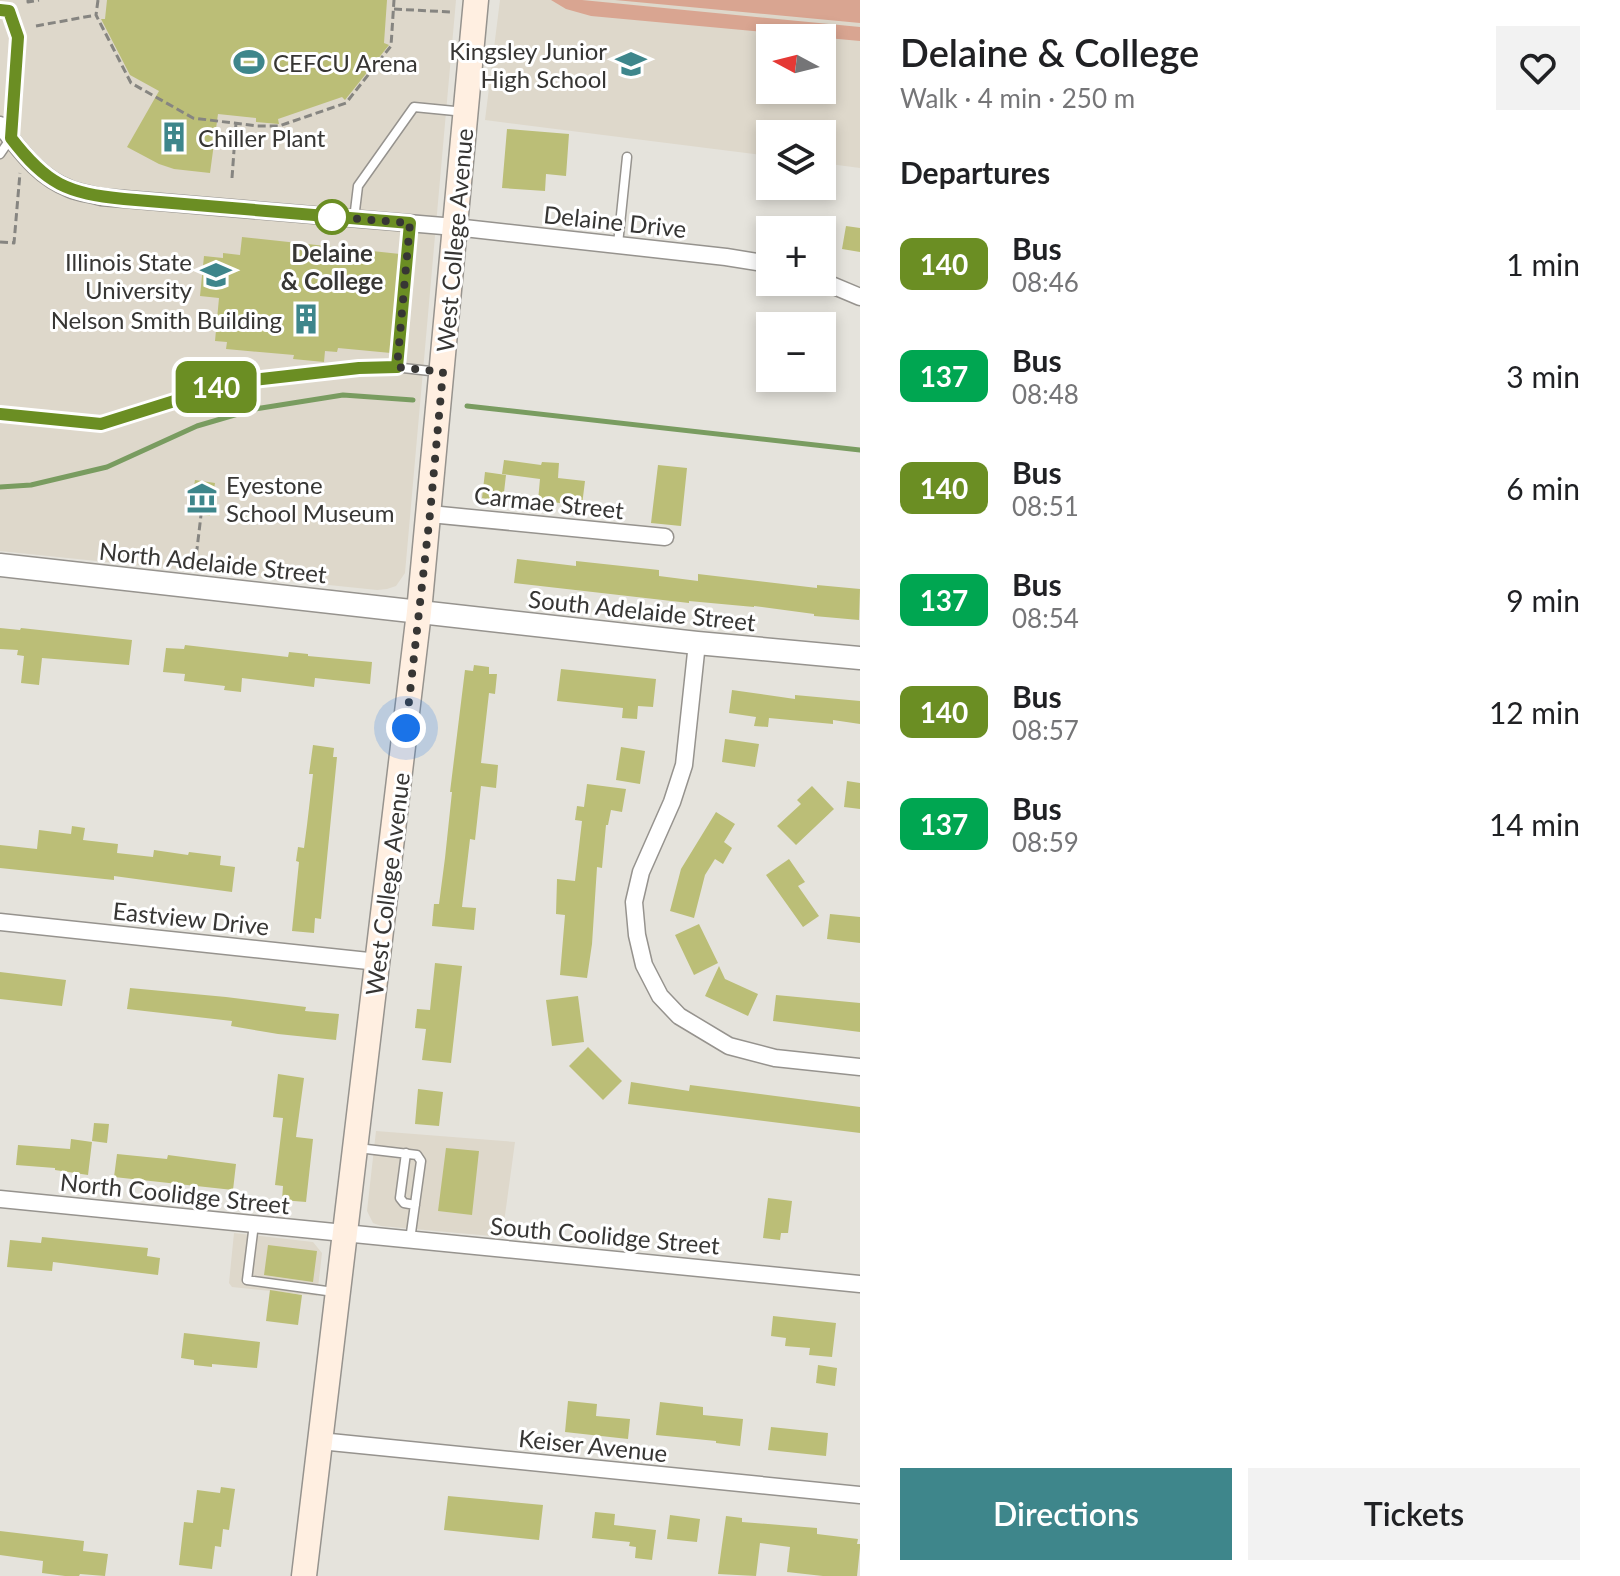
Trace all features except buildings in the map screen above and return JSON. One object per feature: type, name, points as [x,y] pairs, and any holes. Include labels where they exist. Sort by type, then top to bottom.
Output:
[{"type":"main road","name":"West College Avenue","points":[[304,1576],[430,514],[476,0]]},
{"type":"street","name":"Delaine Drive","points":[[0,125],[28,161],[46,177],[69,189],[101,197],[455,227],[756,262]]},
{"type":"street","points":[[836,287],[860,297]]},
{"type":"street","name":"Carmae Street","points":[[430,514],[665,537]]},
{"type":"street","name":"North Adelaide Street","points":[[0,565],[419,612]]},
{"type":"street","name":"South Adelaide Street","points":[[419,612],[860,658]]},
{"type":"street","points":[[697,643],[684,765],[672,802],[641,872],[634,902],[644,965],[660,996],[679,1016],[729,1046],[775,1058],[860,1067]]},
{"type":"street","name":"Eastview Drive","points":[[0,922],[378,962]]},
{"type":"street","name":"North Coolidge Street","points":[[0,1199],[346,1235]]},
{"type":"street","name":"South Coolidge Street","points":[[346,1235],[860,1284]]},
{"type":"street","name":"Keiser Avenue","points":[[320,1441],[860,1495]]},
{"type":"lane","points":[[0,10],[9,11],[18,37],[11,138],[0,154]]},
{"type":"lane","points":[[354,219],[358,186],[414,107],[465,112]]},
{"type":"lane","points":[[618,245],[627,157]]},
{"type":"lane","points":[[397,367],[410,223]]},
{"type":"lane","points":[[0,414],[101,424],[235,382],[359,368],[397,367],[443,372]]},
{"type":"lane","points":[[356,1148],[417,1155],[421,1161],[410,1240]]},
{"type":"lane","points":[[406,1153],[400,1198],[404,1203],[415,1205]]},
{"type":"lane","points":[[254,1224],[247,1280],[338,1292]]},
{"type":"path","points":[[28,0],[39,0]]},
{"type":"path","points":[[98,0],[96,15],[131,83],[193,118],[257,126],[279,126],[346,103],[391,46],[394,0]]},
{"type":"path","points":[[394,9],[450,12]]},
{"type":"path","points":[[36,26],[96,15]]},
{"type":"path","points":[[232,178],[236,123]]},
{"type":"path","points":[[0,242],[14,243],[20,171]]},
{"type":"path","points":[[193,586],[201,515]]},
{"type":"shaded area","name":"Illinois State University","points":[[0,0],[456,0],[405,573],[396,586],[377,590],[0,551]]},
{"type":"shaded area","name":"Kingsley Junior High School","points":[[500,0],[860,0],[860,168],[836,165],[836,120],[756,120],[756,154],[485,120]]},
{"type":"shaded area","points":[[551,0],[582,0],[829,24],[756,24],[756,31],[591,16],[566,9]]},
{"type":"shaded area","points":[[615,0],[860,0],[860,23]]},
{"type":"shaded area","points":[[836,25],[860,27],[860,41],[836,39]]},
{"type":"shaded area","points":[[376,1131],[515,1142],[502,1237],[373,1223],[367,1211]]},
{"type":"shaded area","points":[[234,1233],[313,1242],[322,1253],[317,1296],[232,1287],[229,1283]]},
{"type":"waterway","points":[[0,487],[31,485],[107,467],[197,426],[255,409],[343,395],[413,400]]},
{"type":"waterway","points":[[467,406],[860,450]]},
{"type":"bus line","name":"140","points":[[0,10],[9,11],[18,37],[11,138],[28,161],[46,177],[69,189],[101,197],[410,223],[397,367],[359,368],[235,382],[101,424],[0,414]]},
{"type":"place","name":"CEFCU Arena","points":[[249,62]]},
{"type":"place","name":"Kingsley Junior High School","points":[[631,64]]},
{"type":"place","name":"Chiller Plant","points":[[174,137]]},
{"type":"place","name":"Delaine & College","points":[[332,217]]},
{"type":"place","name":"Illinois State University","points":[[216,275]]},
{"type":"place","name":"Nelson Smith Building","points":[[306,319]]},
{"type":"place","name":"Eyestone School Museum","points":[[202,498]]},
{"type":"route","points":[[332,217],[323,216],[410,223],[397,367],[443,372],[406,728]]}]
